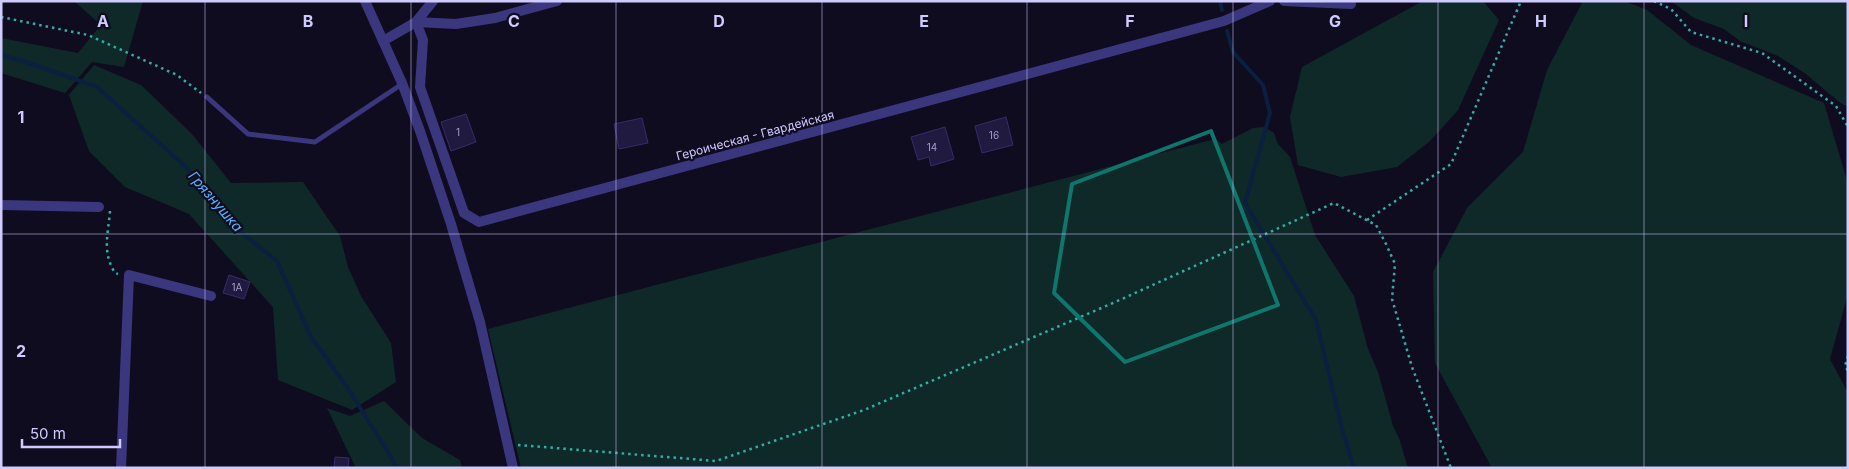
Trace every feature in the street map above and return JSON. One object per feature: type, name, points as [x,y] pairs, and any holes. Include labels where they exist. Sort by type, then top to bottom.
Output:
[{"type":"street","points":[[365,1],[402,83],[420,131],[464,269],[480,322],[513,468]]},
{"type":"street","points":[[383,41],[416,22],[432,1]]},
{"type":"street","points":[[416,22],[456,24],[495,18],[557,1]]},
{"type":"street","name":"Героическая - Гвардейская","points":[[416,22],[423,40],[420,87],[464,213],[478,222],[1224,21],[1270,1]]},
{"type":"street","points":[[1284,1],[1351,4]]},
{"type":"street","points":[[1,205],[99,207]]},
{"type":"street","points":[[121,468],[129,275],[211,296]]},
{"type":"lane","points":[[206,97],[248,134],[315,142],[402,83]]},
{"type":"path","points":[[1367,220],[1451,164],[1521,1]]},
{"type":"path","points":[[1654,1],[1671,10],[1691,32],[1762,53],[1836,106],[1848,127]]},
{"type":"path","points":[[1,17],[88,35],[177,75],[206,97]]},
{"type":"path","points":[[507,444],[716,461],[864,410],[1113,303],[1334,203],[1376,224],[1395,264],[1392,299],[1412,367],[1451,468]]},
{"type":"path","points":[[99,207],[110,207],[106,245],[108,262],[115,273],[129,275]]},
{"type":"path","points":[[1848,356],[1845,366],[1848,371]]},
{"type":"highlighted area","points":[[1211,131],[1278,305],[1125,362],[1054,293],[1072,184]]},
{"type":"green space","points":[[74,1],[143,1],[124,67],[92,62],[65,93],[1,73],[1,38],[78,53],[101,25]]},
{"type":"green space","points":[[1423,1],[1483,1],[1499,20],[1458,110],[1430,141],[1397,167],[1341,177],[1298,165],[1290,117],[1302,67]]},
{"type":"green space","points":[[1583,1],[1624,1],[1647,10],[1691,45],[1824,103],[1848,184],[1848,294],[1830,359],[1848,393],[1848,468],[1492,468],[1435,363],[1433,272],[1467,208],[1523,152],[1547,70]]},
{"type":"green space","points":[[1671,1],[1848,1],[1848,107],[1839,102],[1806,74],[1778,56],[1740,41],[1724,29],[1694,18]]},
{"type":"green space","points":[[94,65],[141,85],[192,134],[231,183],[303,182],[340,236],[348,267],[361,296],[391,343],[396,382],[352,410],[278,380],[273,307],[189,214],[125,187],[89,151],[69,95]]},
{"type":"green space","points":[[1264,127],[1274,133],[1278,144],[1290,157],[1315,235],[1354,296],[1368,349],[1378,372],[1393,426],[1399,438],[1408,468],[521,468],[488,329],[1215,139],[1222,144],[1253,128]]},
{"type":"green space","points":[[384,401],[422,438],[460,460],[462,468],[356,468],[327,408],[350,416]]},
{"type":"building","points":[[466,114],[476,142],[451,151],[441,122]]},
{"type":"building","points":[[1006,117],[1013,145],[982,153],[975,126]]},
{"type":"building","points":[[642,118],[648,143],[619,149],[614,124]]},
{"type":"building","points":[[945,127],[954,159],[931,166],[929,157],[918,160],[911,137]]},
{"type":"building","points":[[229,275],[250,282],[244,299],[223,293]]},
{"type":"building","points":[[335,457],[349,458],[348,468],[334,468]]},
{"type":"waterway","points":[[1220,1],[1222,10]]},
{"type":"waterway","points":[[1227,31],[1233,52],[1263,85],[1270,113],[1245,203],[1316,320],[1342,429],[1354,468]]},
{"type":"waterway","name":"Грязнушка","points":[[1,55],[97,87],[187,168],[232,225],[277,261],[311,337],[347,387],[397,468]]}]
